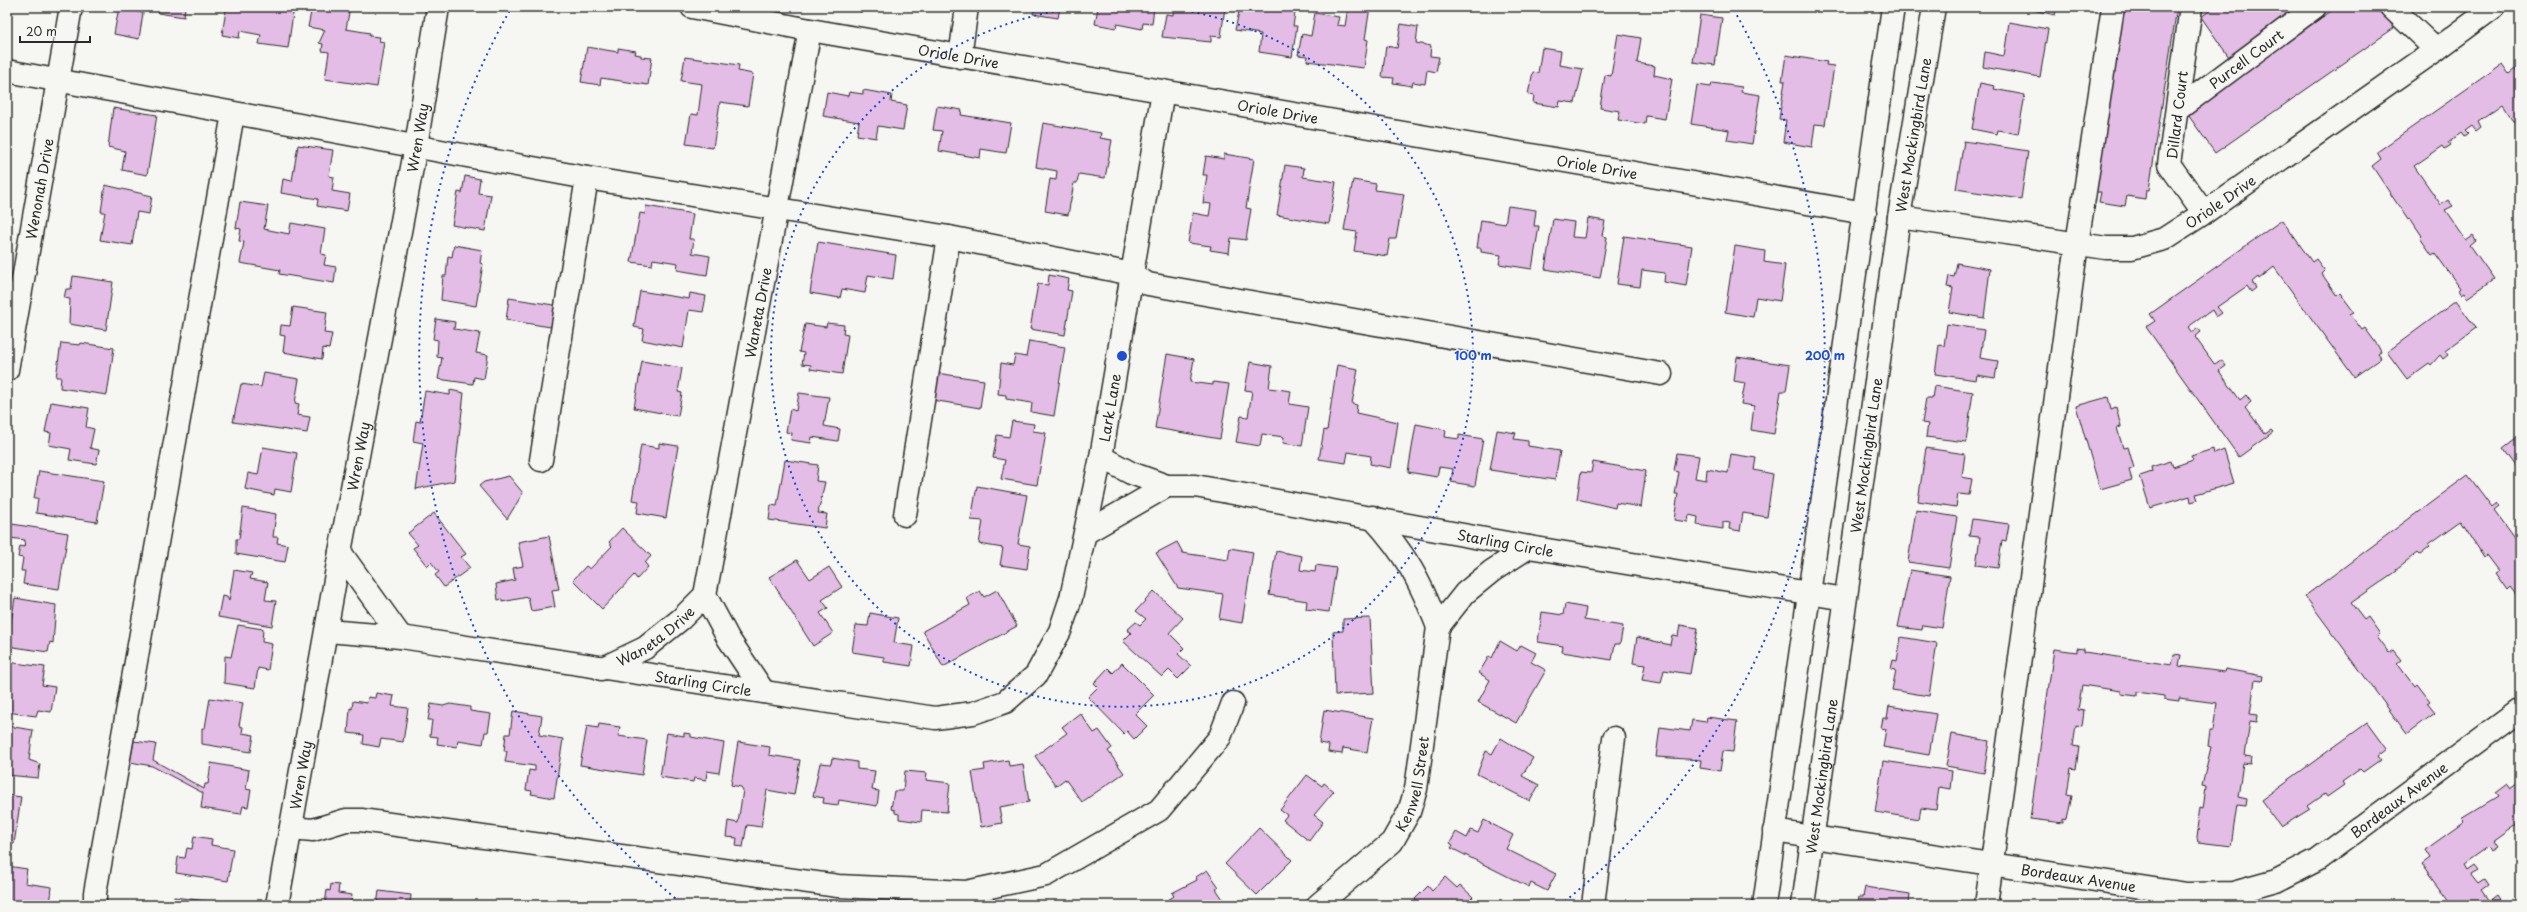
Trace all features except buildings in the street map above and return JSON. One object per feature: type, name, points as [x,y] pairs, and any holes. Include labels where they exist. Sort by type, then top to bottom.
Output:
[{"type":"street","name":"Wenonah Drive","points":[[7,370],[71,7]]},
{"type":"street","name":"Wren Way","points":[[277,905],[340,552],[416,146],[438,7]]},
{"type":"street","name":"Oriole Drive","points":[[692,7],[960,57],[1865,213],[2106,248],[2132,248],[2164,239],[2204,213],[2436,50],[2494,7]]},
{"type":"street","points":[[960,57],[967,7]]},
{"type":"street","points":[[1764,905],[1807,593],[1865,213],[1893,7]]},
{"type":"street","name":"West Mockingbird Lane","points":[[1803,905],[1811,837],[1899,217],[1934,7]]},
{"type":"street","points":[[1986,905],[2077,244],[2113,7]]},
{"type":"street","name":"Dillard Court","points":[[2191,7],[2169,164],[2204,213]]},
{"type":"street","name":"Purcell Court","points":[[2177,110],[2315,7]]},
{"type":"street","points":[[2391,7],[2436,50]]},
{"type":"street","name":"Waneta Drive","points":[[601,669],[645,648],[681,619],[705,595],[810,30]]},
{"type":"street","points":[[7,71],[233,114],[587,178],[949,237],[1132,274],[1148,284],[1661,374]]},
{"type":"street","name":"Lark Lane","points":[[1005,702],[1036,675],[1060,631],[1071,598],[1087,532],[1102,456],[1163,91]]},
{"type":"street","points":[[95,905],[94,893],[233,114]]},
{"type":"street","points":[[540,460],[587,178]]},
{"type":"street","points":[[905,515],[949,237]]},
{"type":"street","name":"Starling Circle","points":[[1102,456],[1131,473],[1167,486],[1195,486],[1372,517],[1529,547],[1845,598]]},
{"type":"street","name":"Starling Circle","points":[[1087,532],[1167,486]]},
{"type":"street","name":"Kenwell Street","points":[[1318,905],[1392,842],[1409,812],[1416,789],[1438,627],[1421,584],[1395,542],[1372,517]]},
{"type":"street","points":[[1438,627],[1465,593],[1492,571],[1529,547]]},
{"type":"street","points":[[340,552],[401,637]]},
{"type":"street","name":"Waneta Drive","points":[[705,595],[728,638],[764,692]]},
{"type":"street","name":"Starling Circle","points":[[326,631],[401,637],[601,669],[934,718],[973,713],[1005,702]]},
{"type":"street","points":[[291,828],[313,830],[346,820],[361,820],[838,886],[966,892],[1046,875],[1159,810],[1220,737],[1233,703]]},
{"type":"street","name":"Bordeaux Avenue","points":[[1774,832],[1991,863],[2187,894],[2233,893],[2269,883],[2317,860],[2520,710]]},
{"type":"street","points":[[1593,905],[1614,738]]}]
